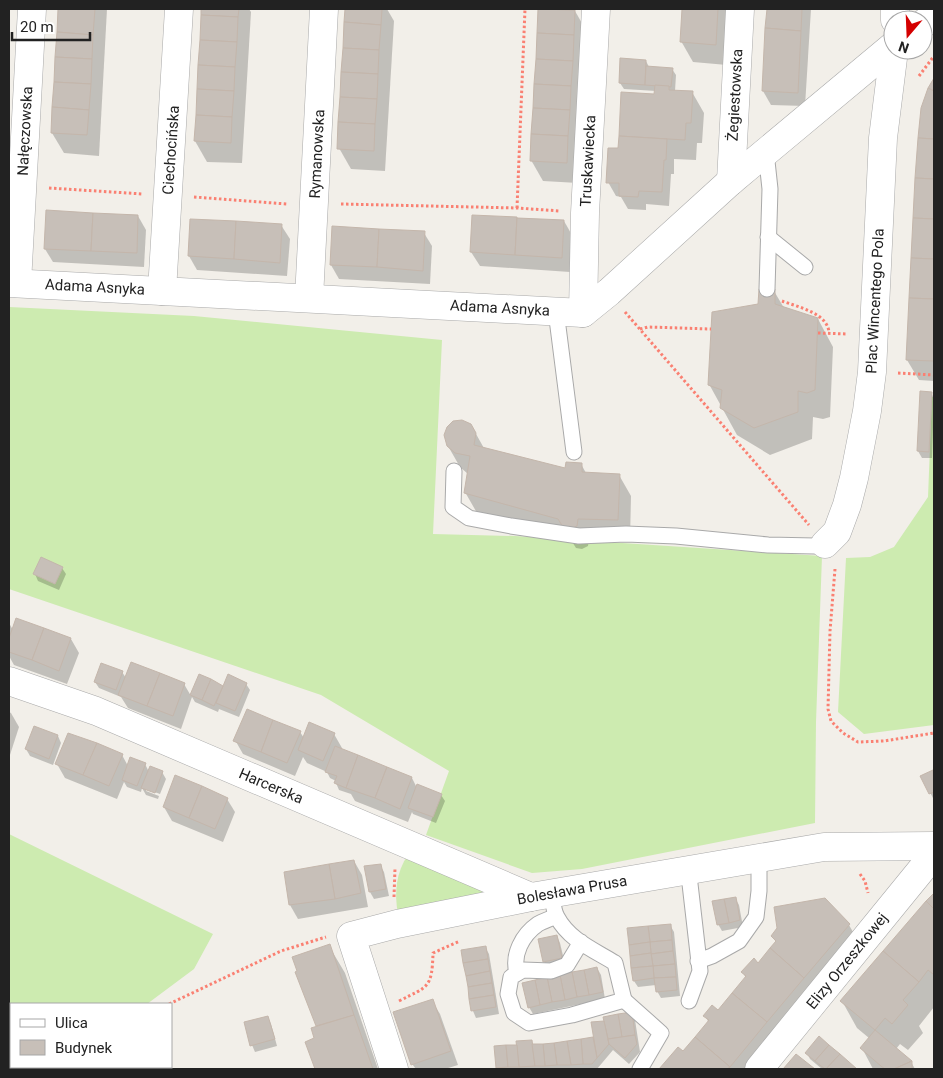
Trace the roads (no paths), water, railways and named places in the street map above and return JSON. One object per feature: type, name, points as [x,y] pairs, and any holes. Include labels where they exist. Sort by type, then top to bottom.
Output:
[{"type":"street","name":"Nałęczowska","points":[[13,283],[32,9]]},
{"type":"street","name":"Ciechocińska","points":[[162,291],[179,9]]},
{"type":"street","name":"Rymanowska","points":[[309,298],[324,9]]},
{"type":"street","name":"Truskawiecka","points":[[583,312],[585,213],[596,9]]},
{"type":"street","name":"Żegiestowska","points":[[731,181],[740,9]]},
{"type":"street","points":[[583,312],[609,292],[731,181],[883,56]]},
{"type":"street","name":"Plac Wincentego Pola","points":[[830,554],[852,487],[868,411],[872,372],[882,138],[892,60]]},
{"type":"street","name":"Adama Asnyka","points":[[13,283],[583,312]]},
{"type":"street","name":"Harcerska","points":[[9,681],[96,711],[546,902]]},
{"type":"street","name":"Bolesława Prusa","points":[[394,1069],[351,936],[397,924],[546,902],[690,869],[824,847],[932,858]]},
{"type":"street","name":"Elizy Orzeszkowej","points":[[759,1069],[932,858]]},
{"type":"lane","points":[[766,152],[770,189],[768,237],[771,293]]},
{"type":"lane","points":[[768,237],[804,267]]},
{"type":"lane","points":[[556,311],[574,452]]},
{"type":"lane","points":[[454,471],[453,507],[469,518],[579,536],[676,536],[768,545],[815,546],[830,554]]},
{"type":"lane","points":[[698,961],[712,956],[739,941],[756,917],[759,891],[758,858]]},
{"type":"lane","points":[[689,1001],[700,971],[690,869]]},
{"type":"lane","points":[[546,902],[572,937],[615,964],[624,1000],[661,1033],[640,1069]]},
{"type":"lane","points":[[517,973],[515,965],[520,944],[537,925],[546,902]]},
{"type":"lane","points":[[581,942],[567,965],[551,971],[523,970],[512,977],[508,994],[514,1013],[529,1022],[572,1015],[624,1000]]}]
